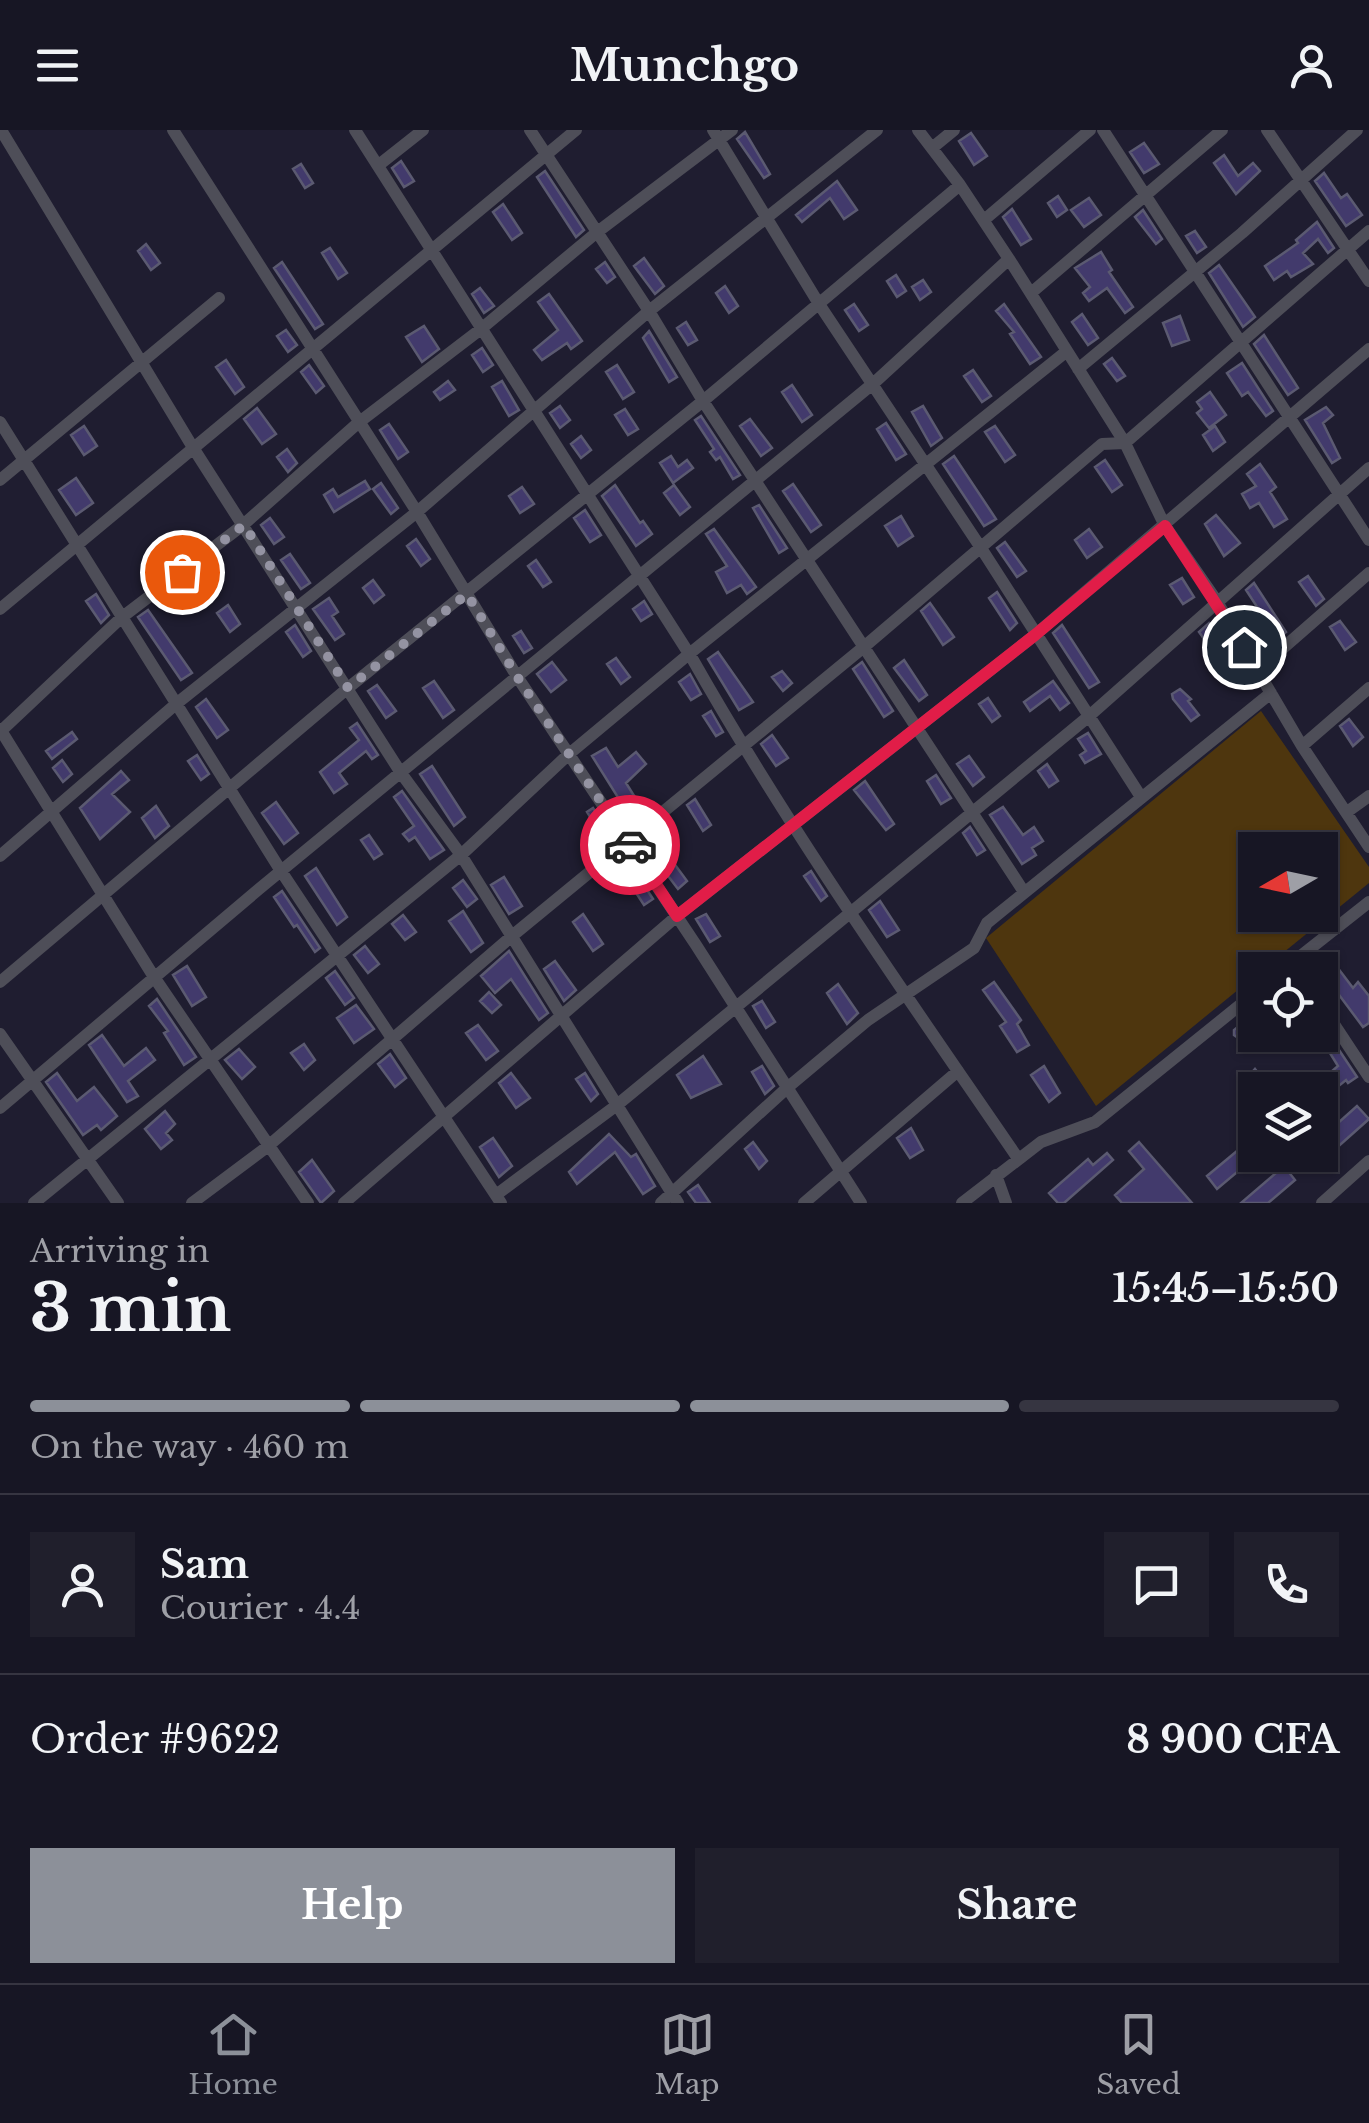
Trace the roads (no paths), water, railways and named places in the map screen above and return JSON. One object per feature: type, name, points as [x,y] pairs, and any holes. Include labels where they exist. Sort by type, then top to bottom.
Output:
[{"type":"street","points":[[0,130],[6,153],[401,773],[461,855],[617,1105],[671,1200],[787,1088],[905,994],[974,948],[987,922],[1271,692]]},
{"type":"street","points":[[173,130],[518,678],[736,1006],[861,1203]]},
{"type":"street","points":[[356,130],[689,654],[741,744],[1017,1157]]},
{"type":"street","points":[[380,164],[423,130]]},
{"type":"street","points":[[530,130],[649,311],[702,401],[1024,892]]},
{"type":"street","points":[[0,609],[576,130]]},
{"type":"street","points":[[308,1203],[154,978],[0,731],[121,618],[244,525],[358,423],[481,330],[716,135],[732,130]]},
{"type":"street","points":[[0,856],[176,704],[417,512],[649,311],[877,130]]},
{"type":"street","points":[[918,130],[984,220],[1126,443],[1165,526],[1216,600],[1302,746],[1369,846]]},
{"type":"street","points":[[932,148],[954,130]]},
{"type":"street","points":[[984,220],[1090,130]]},
{"type":"street","points":[[1103,130],[1369,540]]},
{"type":"street","points":[[1030,293],[1222,130]]},
{"type":"street","points":[[1267,130],[1369,281]]},
{"type":"street","points":[[1078,369],[1357,130]]},
{"type":"street","points":[[716,135],[819,304],[1141,797]]},
{"type":"street","points":[[0,982],[348,688],[960,186]]},
{"type":"street","points":[[192,1203],[267,1146],[512,936],[865,646],[1102,444],[1126,443],[1369,231]]},
{"type":"street","points":[[0,1108],[281,870],[872,385],[1009,259]]},
{"type":"street","points":[[0,480],[219,298]]},
{"type":"street","points":[[344,1203],[677,916],[1035,635],[1369,349]]},
{"type":"street","points":[[34,1203],[461,855],[570,754],[689,654],[1067,351]]},
{"type":"street","points":[[0,422],[229,789],[498,1199],[1088,717],[1369,468]]},
{"type":"street","points":[[1258,670],[1369,573]]},
{"type":"street","points":[[1302,746],[1369,688]]},
{"type":"street","points":[[1347,812],[1369,796]]},
{"type":"street","points":[[1309,952],[1369,902]]},
{"type":"street","points":[[962,1203],[1040,1142],[1095,1122],[1238,1006]]},
{"type":"street","points":[[1338,1030],[1369,1076]]},
{"type":"street","points":[[0,1034],[118,1203]]},
{"type":"street","points":[[804,1203],[958,1070]]},
{"type":"street","points":[[1322,1203],[1369,1161]]},
{"type":"street","points":[[996,1175],[1006,1203]]}]
